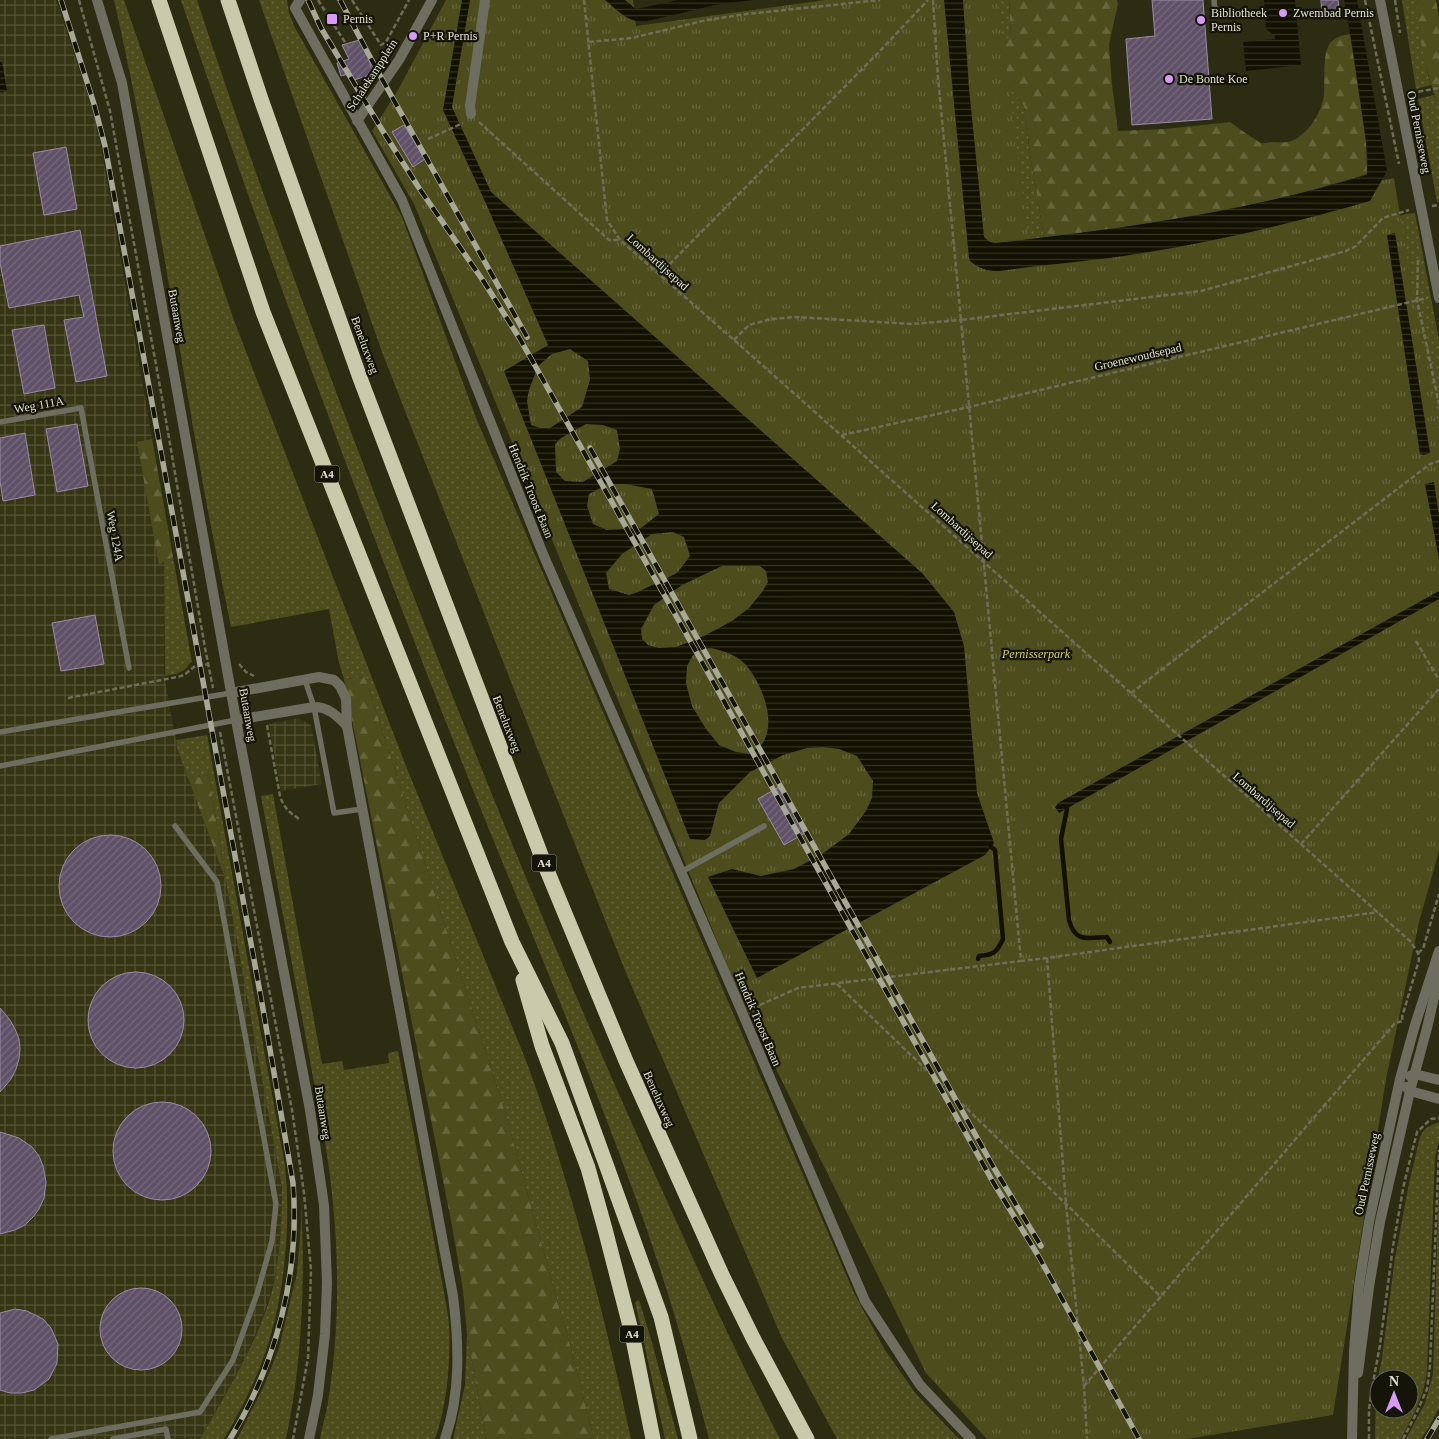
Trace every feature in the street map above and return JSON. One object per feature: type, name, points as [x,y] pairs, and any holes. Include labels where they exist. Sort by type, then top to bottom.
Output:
[{"type":"highway","name":"A4","points":[[159,0],[264,312],[512,942],[562,1043],[661,1317],[690,1439]]},
{"type":"highway","name":"Beneluxweg","points":[[228,0],[360,378],[544,863],[626,1061],[722,1275],[807,1439]]},
{"type":"highway","name":"A4","points":[[512,942],[542,1046],[588,1168],[632,1334],[653,1439]]},
{"type":"street","name":"Butaanweg","points":[[97,0],[122,83],[231,693],[310,1110],[324,1204],[327,1283],[325,1334],[318,1396],[309,1439]]},
{"type":"street","name":"Schalekampplein","points":[[300,0],[295,8],[357,121],[399,60],[432,0]]},
{"type":"street","points":[[471,114],[470,106],[484,0]]},
{"type":"street","name":"Oud Pernisseweg","points":[[1380,0],[1439,297]]},
{"type":"street","name":"Hendrik Troost Baan","points":[[357,121],[402,200],[543,554],[865,1301],[920,1385],[971,1439]]},
{"type":"street","points":[[231,693],[319,677],[334,680],[340,686],[346,699],[347,726],[453,1296],[457,1331],[457,1370],[454,1400],[445,1439]]},
{"type":"street","points":[[236,720],[314,707],[329,709],[347,726]]},
{"type":"street","name":"Oud Pernisseweg","points":[[1352,1439],[1354,1351],[1359,1286],[1369,1222],[1400,1080],[1439,950]]},
{"type":"street","name":"Oud Pernisseweg","points":[[1353,1409],[1362,1352],[1369,1287],[1380,1222],[1414,1074],[1436,989],[1439,955]]},
{"type":"street","points":[[1439,1080],[1414,1074],[1400,1080],[1410,1092],[1439,1099]]},
{"type":"lane","points":[[1214,0],[1215,12]]},
{"type":"lane","name":"Weg 111A","points":[[0,422],[81,408]]},
{"type":"lane","name":"Weg 124A","points":[[81,408],[129,668]]},
{"type":"lane","points":[[305,680],[314,707],[334,813],[362,809]]},
{"type":"lane","points":[[0,732],[231,693]]},
{"type":"lane","points":[[0,766],[236,720]]},
{"type":"lane","points":[[51,1439],[200,1412],[233,1360],[258,1294],[272,1242],[276,1204],[217,882],[175,826]]},
{"type":"lane","points":[[681,872],[764,826]]},
{"type":"lane","points":[[113,1439],[166,1429],[168,1439]]},
{"type":"path","points":[[318,0],[350,50]]},
{"type":"path","points":[[352,0],[381,45],[386,42],[409,0]]},
{"type":"path","name":"Lombardijsepad","points":[[584,0],[608,220],[620,240],[1378,912],[1411,942],[1418,953]]},
{"type":"path","points":[[589,42],[632,38],[707,20],[747,14],[880,0]]},
{"type":"path","points":[[659,275],[928,0]]},
{"type":"path","points":[[933,0],[938,78],[1021,961]]},
{"type":"path","points":[[1365,0],[1400,172]]},
{"type":"path","points":[[1410,93],[1439,88]]},
{"type":"path","points":[[471,114],[610,240],[620,240]]},
{"type":"path","points":[[428,139],[463,123]]},
{"type":"path","points":[[734,340],[749,325],[770,319],[795,317],[912,324],[961,320],[1201,291],[1346,251],[1356,246],[1383,218],[1408,210],[1410,218]]},
{"type":"path","points":[[1418,252],[1417,300],[1439,404]]},
{"type":"path","name":"Groenewoudsepad","points":[[842,436],[1392,305],[1439,297]]},
{"type":"path","points":[[1131,693],[1430,464],[1439,461]]},
{"type":"path","points":[[1416,641],[1439,680]]},
{"type":"path","points":[[68,698],[171,679],[184,675],[194,667],[237,660],[246,672],[258,678],[260,688]]},
{"type":"path","points":[[1301,844],[1439,688]]},
{"type":"path","points":[[265,715],[280,796],[283,805],[299,819]]},
{"type":"path","points":[[1084,1386],[1395,1023],[1403,1021],[1402,1017],[1417,970],[1418,953],[1423,949],[1439,894]]},
{"type":"path","points":[[742,1012],[798,988],[1047,958],[1378,912]]},
{"type":"path","points":[[1047,958],[1087,1439]]},
{"type":"path","points":[[837,984],[1160,1297]]},
{"type":"path","points":[[1369,1439],[1369,1409],[1404,1184],[1417,1132],[1431,1119],[1439,1118]]},
{"type":"path","points":[[1403,1439],[1427,1389],[1430,1365],[1439,1150]]},
{"type":"shaded area","points":[[0,0],[56,0],[98,130],[173,557],[164,562],[164,673],[169,704],[178,751],[226,881],[282,1188],[278,1263],[271,1293],[261,1322],[244,1360],[200,1439],[0,1439],[0,92],[7,91],[2,62],[0,62]]},
{"type":"shaded area","points":[[462,0],[470,0],[452,107],[491,192],[922,573],[954,612],[964,646],[977,793],[994,843],[985,855],[757,978],[708,877],[732,869],[761,876],[794,869],[821,855],[849,834],[866,811],[872,798],[873,781],[857,756],[839,749],[807,748],[783,755],[750,772],[719,803],[710,836],[705,840],[690,839],[504,371],[548,345],[443,110]],"holes":[[[570,349],[588,361],[590,380],[582,407],[550,428],[540,428],[531,425],[527,401],[538,366],[552,354]],[[586,424],[603,425],[617,430],[620,449],[617,461],[583,482],[565,481],[556,472],[555,444],[561,438]],[[608,484],[625,484],[652,489],[659,514],[641,528],[607,530],[593,524],[587,506],[589,494]],[[673,532],[684,537],[690,556],[677,573],[638,592],[629,595],[609,589],[606,573],[622,554],[652,534]],[[722,566],[760,566],[766,571],[768,582],[749,608],[732,621],[704,636],[676,647],[659,648],[648,645],[642,639],[641,629],[654,605],[682,585]],[[711,648],[739,659],[752,672],[765,701],[768,722],[763,743],[749,754],[736,752],[719,745],[706,729],[692,706],[686,683],[687,666],[693,655],[702,649]]]},
{"type":"shaded area","points":[[605,0],[625,0],[636,9],[678,0],[754,0],[720,4],[643,22],[632,20]]},
{"type":"shaded area","points":[[944,0],[963,0],[969,88],[984,237],[990,242],[1089,232],[1183,218],[1276,199],[1367,175],[1365,132],[1344,0],[1357,0],[1387,171],[1370,201],[1286,224],[1201,243],[1125,256],[999,271],[984,269],[974,264],[969,258]]},
{"type":"shaded area","points":[[1264,0],[1295,0],[1301,65],[1246,71],[1243,42],[1275,39],[1275,36],[1266,29]]},
{"type":"shaded area","points":[[0,62],[2,62],[7,91],[0,92]]},
{"type":"shaded area","points":[[1395,233],[1430,453],[1424,455],[1420,454],[1387,235]]},
{"type":"shaded area","points":[[1434,482],[1439,516],[1439,559],[1425,484]]},
{"type":"shaded area","points":[[1439,591],[1439,599],[1059,813],[1055,807],[1058,803]]},
{"type":"shaded area","points":[[298,718],[311,725],[322,784],[281,791],[269,724]]},
{"type":"green space","points":[[114,0],[124,0],[235,323],[406,766],[527,1063],[558,1155],[598,1296],[631,1439],[594,1439],[568,1337],[506,1115],[365,677],[344,679],[339,663],[329,609],[231,627],[202,479],[139,119]]},
{"type":"green space","points":[[181,0],[197,0],[273,222],[327,368],[438,659],[524,874],[647,1157],[728,1334],[780,1439],[709,1439],[675,1317],[635,1196],[577,1045],[397,598],[322,400]]},
{"type":"green space","points":[[259,0],[287,0],[294,26],[402,217],[476,418],[854,1293],[885,1350],[916,1394],[959,1439],[837,1439],[781,1336],[624,968],[382,352]]},
{"type":"green space","name":"Pernisserpark","points":[[446,0],[633,0],[636,26],[825,0],[998,0],[1030,250],[1394,178],[1439,433],[1439,851],[1419,922],[1386,1079],[1333,1415],[1187,1439],[987,1439],[926,1373],[739,994],[414,204],[372,131],[398,90]]},
{"type":"green space","points":[[963,0],[1009,0],[1011,37],[997,70],[1024,106],[1044,238],[1023,240]]},
{"type":"green space","points":[[1009,0],[1117,0],[1118,4],[1109,44],[1118,131],[1165,129],[1230,122],[1262,143],[1286,142],[1295,139],[1307,130],[1320,110],[1324,96],[1324,68],[1327,48],[1332,41],[1350,34],[1366,141],[1367,174],[1274,200],[1226,210],[1128,227],[1044,238],[1024,106],[997,70],[995,41],[1011,37]]},
{"type":"green space","points":[[1402,0],[1416,0],[1427,71],[1431,85],[1416,89]]},
{"type":"green space","points":[[1416,0],[1436,0],[1439,18],[1439,108],[1423,55]]},
{"type":"green space","points":[[1434,95],[1439,108],[1439,202],[1437,202],[1418,99]]},
{"type":"green space","points":[[1415,213],[1439,340],[1439,516],[1385,221]]},
{"type":"green space","points":[[152,439],[173,557],[159,565],[137,442]]},
{"type":"green space","points":[[173,557],[192,662],[183,671],[165,676],[164,562]]},
{"type":"green space","points":[[365,677],[506,1115],[568,1337],[594,1439],[486,1439],[467,1334],[463,1290],[452,1226],[344,679]]},
{"type":"green space","points":[[207,735],[285,1166],[287,1187],[285,1255],[275,1321],[250,1391],[224,1439],[200,1439],[250,1348],[266,1310],[275,1279],[279,1253],[282,1188],[226,881],[209,775],[188,778],[176,740]]},
{"type":"green space","points":[[209,775],[226,881],[188,778]]},
{"type":"green space","points":[[273,794],[322,1064],[342,1061],[344,1070],[389,1063],[388,1053],[398,1051],[449,1320],[447,1383],[443,1412],[435,1439],[320,1439],[328,1402],[335,1337],[337,1305],[336,1239],[325,1142],[261,796]]},
{"type":"green space","points":[[1439,1122],[1439,1141],[1435,1157],[1427,1370],[1426,1380],[1419,1400],[1419,1369],[1380,1369],[1395,1258],[1409,1183],[1420,1137],[1425,1129]]},
{"type":"green space","points":[[1439,1177],[1439,1408],[1421,1439],[1406,1439],[1417,1419],[1419,1419],[1433,1374]]},
{"type":"green space","points":[[301,1198],[303,1259],[301,1319],[296,1379],[286,1439],[237,1439],[263,1388],[279,1348],[297,1273]]},
{"type":"green space","points":[[639,1300],[678,1439],[665,1439],[635,1302]]},
{"type":"green space","points":[[467,1334],[486,1439],[453,1439],[465,1385]]},
{"type":"green space","points":[[1375,1419],[1411,1419],[1401,1439],[1375,1439]]},
{"type":"building","name":"De Bonte Koe","points":[[1152,0],[1203,0],[1212,119],[1132,125],[1126,39],[1155,36]]},
{"type":"building","points":[[1321,0],[1338,0],[1340,16],[1322,18]]},
{"type":"building","points":[[363,39],[373,74],[354,80],[351,73],[341,76],[337,63],[349,59],[342,45]]},
{"type":"building","points":[[404,125],[425,159],[413,167],[392,132]]},
{"type":"building","points":[[66,147],[77,209],[44,215],[33,153]]},
{"type":"building","points":[[80,230],[107,376],[76,382],[64,320],[84,317],[79,295],[9,308],[0,263],[0,246]]},
{"type":"building","points":[[44,325],[55,388],[24,394],[12,330]]},
{"type":"building","points":[[77,424],[88,486],[57,492],[46,429]]},
{"type":"building","points":[[25,433],[35,495],[3,501],[0,481],[0,438]]},
{"type":"building","points":[[95,615],[104,664],[61,671],[52,623]]},
{"type":"building","points":[[779,787],[805,833],[784,845],[758,799]]},
{"type":"building","points":[[110,835],[129,839],[146,850],[157,867],[161,886],[157,905],[146,922],[129,933],[110,937],[91,933],[74,922],[63,905],[59,886],[63,867],[74,850],[91,839]]},
{"type":"building","points":[[136,972],[154,975],[170,986],[181,1002],[184,1020],[181,1038],[170,1054],[154,1065],[136,1068],[118,1065],[102,1054],[91,1038],[88,1020],[91,1002],[102,986],[118,975]]},
{"type":"building","points":[[0,1008],[15,1029],[20,1049],[16,1069],[11,1079],[0,1092]]},
{"type":"building","points":[[162,1102],[181,1105],[197,1116],[208,1132],[211,1151],[208,1170],[197,1186],[181,1197],[162,1200],[143,1197],[127,1186],[116,1170],[113,1151],[116,1132],[127,1116],[143,1105]]},
{"type":"building","points":[[0,1132],[19,1138],[32,1147],[39,1156],[43,1166],[46,1182],[44,1198],[33,1217],[25,1225],[0,1234]]},
{"type":"building","points":[[141,1288],[157,1292],[170,1300],[178,1313],[182,1329],[178,1345],[170,1358],[157,1366],[141,1370],[125,1366],[112,1358],[104,1345],[100,1329],[104,1313],[112,1300],[125,1292]]},
{"type":"building","points":[[15,1309],[27,1311],[43,1319],[51,1328],[58,1344],[57,1363],[49,1379],[34,1390],[22,1393],[10,1393],[0,1390],[0,1313]]},
{"type":"waterway","points":[[1067,809],[1061,839],[1069,920],[1078,936],[1083,938],[1107,937],[1110,942]]},
{"type":"waterway","points":[[978,959],[979,956],[994,952],[1003,939],[995,850],[991,847]]},
{"type":"railway","points":[[61,0],[94,104],[105,146],[263,1009],[293,1183],[293,1250],[282,1316],[261,1379],[230,1439]]},
{"type":"railway","points":[[308,0],[321,28],[384,133],[520,339],[993,1182],[1039,1257],[1139,1439]]},
{"type":"railway","points":[[340,0],[378,72],[527,337]]},
{"type":"railway","points":[[590,448],[994,1168],[1041,1246]]},
{"type":"railway","points":[[1427,1439],[1439,1419]]},
{"type":"place","name":"Zwembad Pernis","points":[[1283,13]]},
{"type":"place","name":"Pernis","points":[[332,19]]},
{"type":"place","name":"Bibliotheek Pernis","points":[[1201,20]]},
{"type":"place","name":"P+R Pernis","points":[[413,36]]},
{"type":"place","name":"De Bonte Koe","points":[[1169,79]]}]
